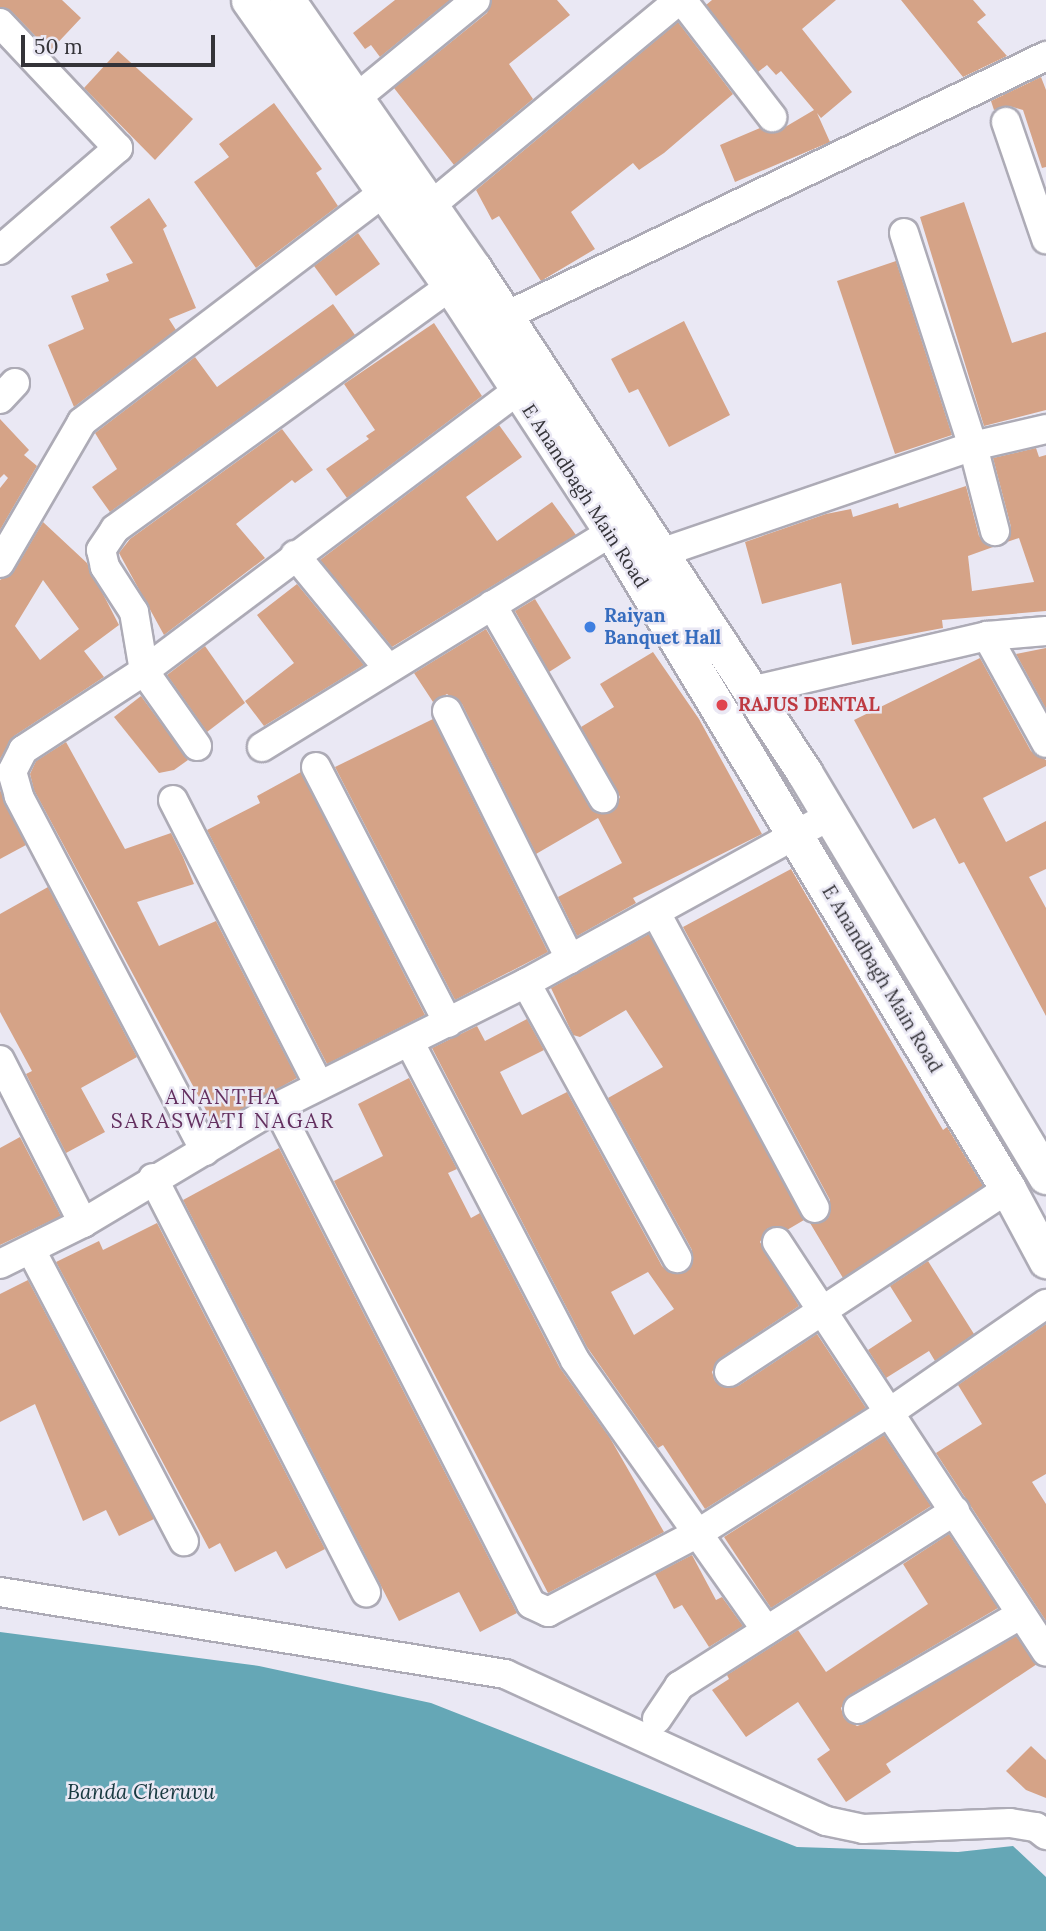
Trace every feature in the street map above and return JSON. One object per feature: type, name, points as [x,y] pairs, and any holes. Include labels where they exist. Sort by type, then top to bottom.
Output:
[{"type":"street","name":"E Anandbagh Main Road","points":[[249,0],[395,183],[429,207],[503,317],[645,557],[795,836],[1008,1189],[1046,1260]]},
{"type":"street","name":"E Anandbagh Main Road","points":[[288,0],[355,99],[395,183],[451,286],[517,391],[612,532],[645,557],[751,691],[831,815],[1046,1176]]},
{"type":"street","points":[[355,99],[477,0]]},
{"type":"street","points":[[429,207],[680,0],[772,117]]},
{"type":"street","points":[[0,250],[118,148],[2,28]]},
{"type":"street","points":[[503,317],[1046,56]]},
{"type":"street","points":[[1006,122],[1046,239]]},
{"type":"street","points":[[1,559],[82,422],[395,183]]},
{"type":"street","points":[[904,233],[972,446],[995,531]]},
{"type":"street","points":[[197,746],[144,671],[134,612],[105,567],[101,550],[115,529],[451,286]]},
{"type":"street","points":[[205,1151],[19,796],[12,772],[23,750],[144,671],[295,555],[517,391]]},
{"type":"street","points":[[645,557],[972,446],[1046,429]]},
{"type":"street","points":[[262,747],[387,667],[612,532]]},
{"type":"street","points":[[295,555],[387,667]]},
{"type":"street","points":[[492,605],[603,798]]},
{"type":"street","points":[[751,691],[988,636],[1046,631]]},
{"type":"street","points":[[988,636],[1046,743]]},
{"type":"street","points":[[447,710],[570,959]]},
{"type":"street","points":[[316,767],[448,1023]]},
{"type":"street","points":[[173,800],[319,1085]]},
{"type":"street","points":[[0,1264],[83,1223],[153,1178],[205,1151],[277,1107],[526,983],[831,815]]},
{"type":"street","points":[[656,913],[815,1208]]},
{"type":"street","points":[[526,983],[677,1258]]},
{"type":"street","points":[[410,1043],[575,1360],[700,1532],[765,1630]]},
{"type":"street","points":[[0,1060],[83,1223]]},
{"type":"street","points":[[277,1107],[531,1604],[548,1612],[561,1608],[700,1532],[890,1412],[1046,1304]]},
{"type":"street","points":[[153,1178],[366,1593]]},
{"type":"street","points":[[729,1372],[1008,1189]]},
{"type":"street","points":[[778,1242],[1046,1651]]},
{"type":"street","points":[[32,1250],[184,1541]]},
{"type":"street","points":[[657,1719],[679,1686],[955,1511]]},
{"type":"street","points":[[0,1592],[505,1674],[826,1821],[850,1826],[1010,1823],[1036,1828],[1046,1835]]},
{"type":"street","points":[[858,1709],[1020,1615]]},
{"type":"water","name":"Banda Cheruvu","points":[[0,1632],[259,1666],[431,1703],[797,1847],[958,1852],[1013,1846],[1046,1877],[1046,1931],[0,1931]]},
{"type":"building","points":[[0,0],[62,0],[81,18],[50,51],[12,12],[0,7]]},
{"type":"building","points":[[395,0],[450,0],[380,57],[371,45],[365,49],[353,33]]},
{"type":"building","points":[[492,0],[557,0],[570,15],[509,64],[533,99],[454,165],[394,88],[487,13]]},
{"type":"building","points":[[712,0],[836,0],[802,29],[852,92],[821,118],[817,113],[830,142],[735,182],[720,145],[760,128],[775,133],[814,110],[781,71],[776,75],[767,65],[758,72],[706,5]]},
{"type":"building","points":[[901,0],[973,0],[986,15],[977,22],[1007,56],[963,77]]},
{"type":"building","points":[[678,22],[733,94],[664,153],[639,170],[633,163],[571,212],[595,249],[541,281],[499,216],[492,220],[476,190]]},
{"type":"building","points":[[118,51],[193,119],[155,160],[84,88]]},
{"type":"building","points":[[1041,77],[1046,90],[1046,167],[1042,168],[1023,110],[1009,106],[994,110],[991,101]]},
{"type":"building","points":[[274,103],[322,169],[316,173],[338,206],[256,268],[194,182],[229,157],[219,144]]},
{"type":"building","points":[[149,198],[167,226],[163,229],[196,308],[169,319],[176,330],[74,407],[48,345],[84,329],[71,296],[109,281],[106,274],[133,263],[110,227]]},
{"type":"building","points":[[964,202],[1012,343],[1046,332],[1046,410],[984,426],[920,217]]},
{"type":"building","points":[[358,233],[380,264],[336,296],[314,266]]},
{"type":"building","points":[[896,261],[952,435],[895,454],[837,281]]},
{"type":"building","points":[[333,304],[355,335],[110,512],[92,487],[117,469],[95,433],[195,357],[217,387]]},
{"type":"building","points":[[684,321],[730,415],[669,447],[638,389],[629,393],[611,359]]},
{"type":"building","points":[[434,323],[482,396],[347,498],[326,469],[369,439],[366,436],[375,430],[344,384]]},
{"type":"building","points":[[0,419],[29,450],[24,455],[37,466],[0,530],[0,488],[8,478],[4,474],[0,478]]},
{"type":"building","points":[[499,425],[522,457],[466,497],[497,541],[552,502],[576,535],[392,647],[320,560]]},
{"type":"building","points":[[282,429],[313,470],[295,483],[292,480],[236,524],[265,558],[164,635],[119,553],[130,539]]},
{"type":"building","points":[[1036,448],[1039,457],[1046,455],[1046,611],[942,620],[943,628],[852,645],[841,583],[762,604],[745,542],[826,514],[851,509],[853,517],[898,503],[899,508],[966,486],[979,536],[993,547],[968,556],[972,591],[1034,582],[1019,538],[1007,542],[1011,527],[993,458]]},
{"type":"building","points":[[43,522],[87,563],[119,625],[84,651],[104,677],[14,736],[0,759],[0,580],[14,571]],"holes":[[[43,580],[79,629],[40,660],[15,626]]]},
{"type":"building","points":[[297,584],[364,665],[264,726],[245,701],[294,663],[257,615]]},
{"type":"building","points":[[535,599],[571,658],[549,672],[515,611]]},
{"type":"building","points":[[486,629],[594,812],[612,812],[620,797],[581,727],[614,707],[600,684],[653,652],[699,719],[762,834],[633,898],[636,903],[577,936],[558,897],[622,863],[598,818],[536,854],[462,704],[447,694],[433,702],[414,673]]},
{"type":"building","points":[[205,646],[245,703],[207,732],[167,675]]},
{"type":"building","points":[[1046,648],[1046,709],[1016,654]]},
{"type":"building","points":[[980,658],[1031,751],[1046,760],[1046,766],[983,798],[1006,842],[1046,821],[1046,869],[1029,877],[1046,908],[1046,1016],[964,862],[959,864],[935,818],[913,829],[854,720]]},
{"type":"building","points":[[141,696],[188,760],[174,770],[159,773],[114,717]]},
{"type":"building","points":[[433,719],[548,952],[455,1000],[335,767]]},
{"type":"building","points":[[66,742],[125,849],[171,833],[183,857],[194,884],[137,902],[159,946],[216,921],[297,1078],[214,1125],[34,790],[30,774],[36,761]]},
{"type":"building","points":[[301,772],[425,1015],[327,1064],[207,830],[260,803],[257,796]]},
{"type":"building","points":[[0,790],[26,845],[0,859]]},
{"type":"building","points":[[791,869],[943,1130],[947,1127],[983,1186],[843,1278],[810,1223],[829,1217],[830,1200],[683,927]]},
{"type":"building","points":[[48,887],[137,1057],[81,1088],[105,1132],[66,1153],[26,1074],[32,1071],[0,1012],[0,914]]},
{"type":"building","points":[[649,934],[804,1220],[787,1230],[768,1228],[760,1242],[799,1306],[719,1359],[712,1372],[715,1381],[722,1387],[738,1386],[817,1334],[866,1408],[705,1509],[663,1445],[658,1448],[587,1347],[432,1048],[477,1026],[485,1041],[527,1019],[544,1050],[500,1072],[522,1115],[567,1092],[662,1266],[669,1272],[684,1273],[691,1266],[692,1250],[608,1098],[663,1067],[626,1010],[580,1037],[573,1035],[551,988]],"holes":[[[648,1272],[674,1309],[634,1335],[611,1292]]]},
{"type":"building","points":[[409,1078],[457,1169],[448,1173],[471,1218],[480,1213],[560,1368],[610,1438],[664,1532],[548,1593],[334,1181],[383,1156],[358,1104]]},
{"type":"building","points":[[20,1137],[61,1216],[0,1245],[0,1148]]},
{"type":"building","points":[[279,1148],[517,1613],[480,1632],[459,1592],[399,1621],[183,1200]]},
{"type":"building","points":[[157,1223],[325,1549],[286,1569],[276,1551],[235,1572],[220,1543],[209,1549],[56,1262],[99,1241],[103,1250]]},
{"type":"building","points":[[928,1261],[974,1334],[935,1361],[929,1351],[886,1378],[868,1350],[912,1321],[890,1286]]},
{"type":"building","points":[[28,1280],[154,1519],[119,1536],[106,1510],[83,1521],[35,1404],[0,1422],[0,1294]]},
{"type":"building","points":[[1046,1324],[1046,1474],[1032,1482],[1046,1504],[1046,1621],[936,1453],[982,1424],[958,1385]]},
{"type":"building","points":[[884,1435],[931,1506],[771,1608],[724,1537]]},
{"type":"building","points":[[949,1534],[998,1608],[850,1695],[841,1708],[844,1718],[857,1726],[866,1723],[1016,1636],[1037,1664],[886,1764],[891,1772],[846,1802],[817,1759],[830,1750],[798,1702],[746,1737],[712,1690],[729,1679],[727,1675],[798,1630],[826,1672],[928,1604],[903,1564]]},
{"type":"building","points":[[692,1555],[716,1600],[722,1597],[743,1626],[709,1647],[682,1605],[674,1609],[655,1574]]},
{"type":"building","points":[[1031,1746],[1046,1760],[1046,1798],[1026,1790],[1006,1771]]},
{"type":"place","name":"Raiyan Banquet Hall","points":[[590,627]]},
{"type":"place","name":"RAJUS DENTAL","points":[[722,705]]},
{"type":"district","name":"ANANTHA SARASWATI NAGAR","points":[[223,1109]]}]
